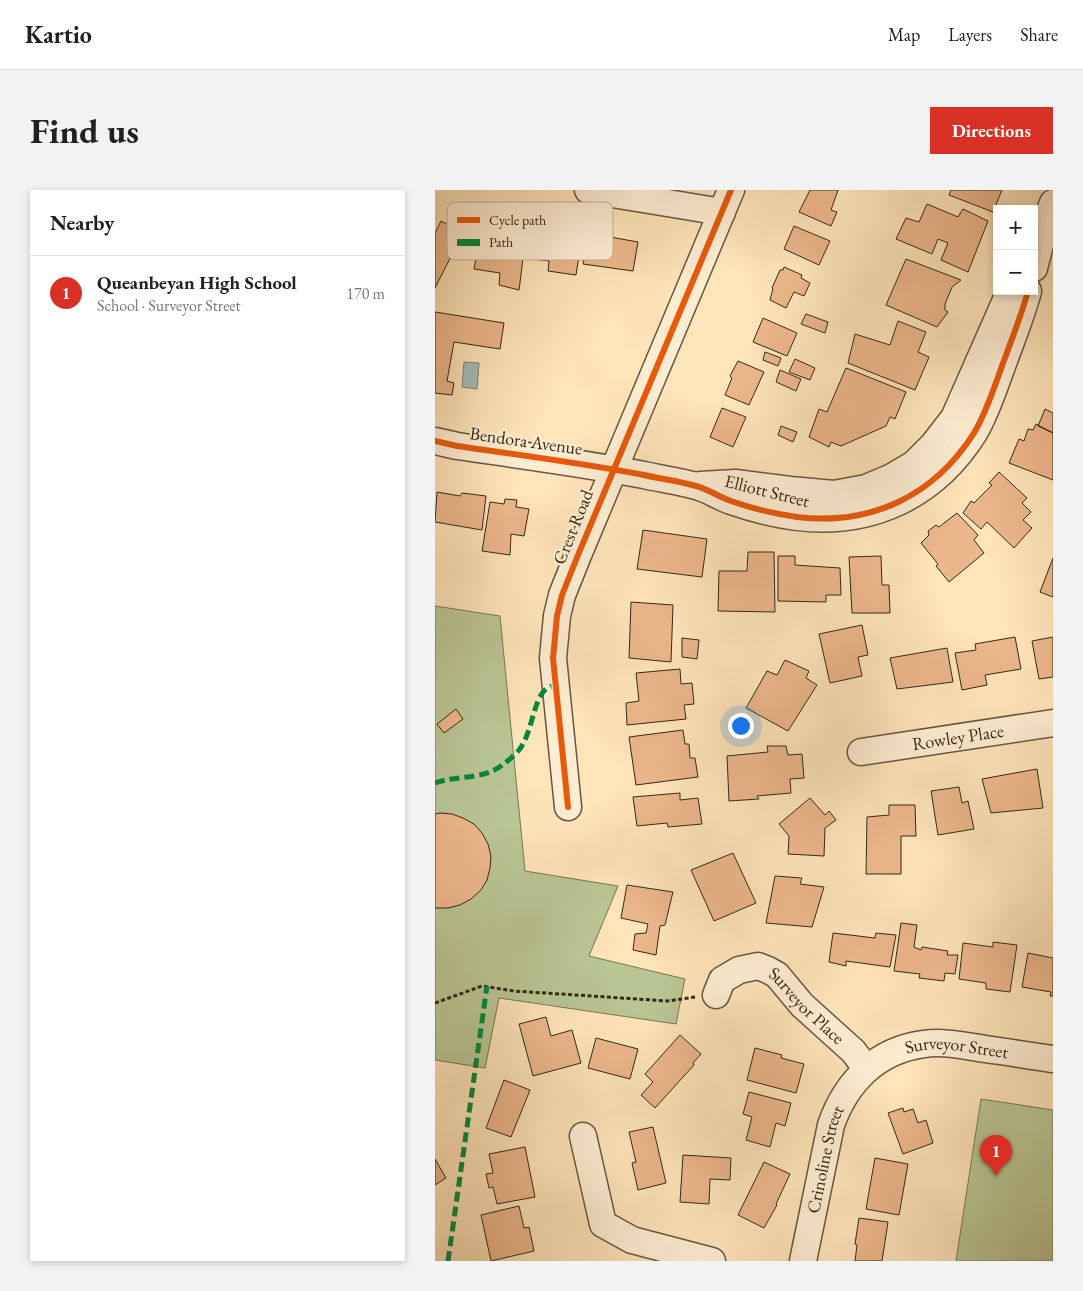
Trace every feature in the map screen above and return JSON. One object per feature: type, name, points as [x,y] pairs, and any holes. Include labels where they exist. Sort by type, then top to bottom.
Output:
[{"type":"street","points":[[588,190],[726,201]]},
{"type":"street","name":"Crest Road","points":[[568,807],[553,658],[557,616],[562,594],[726,201]]},
{"type":"street","points":[[1038,234],[1050,210]]},
{"type":"street","points":[[1038,254],[1050,210]]},
{"type":"street","name":"Elliott Street","points":[[697,486],[735,483],[834,494],[865,488],[892,477],[914,464],[933,445],[954,418],[1007,295]]},
{"type":"street","name":"Elliott Street","points":[[613,469],[697,486],[730,500],[795,517],[819,519],[870,514],[892,506],[920,491],[938,476],[975,432],[1022,313],[1027,295]]},
{"type":"street","name":"Bendora Avenue","points":[[435,441],[457,446],[613,469]]},
{"type":"street","name":"Rowley Place","points":[[861,752],[1053,723]]},
{"type":"street","name":"Surveyor Place","points":[[716,995],[722,980],[739,970],[758,966],[767,970],[777,975],[802,1005],[853,1051],[867,1069]]},
{"type":"street","name":"Surveyor Street","points":[[867,1069],[880,1059],[898,1050],[925,1044],[971,1047],[1053,1059]]},
{"type":"street","name":"Crinoline Street","points":[[803,1261],[831,1124],[838,1106],[848,1090],[867,1069]]},
{"type":"street","points":[[583,1136],[603,1224],[632,1240],[712,1261]]},
{"type":"path","points":[[435,1004],[482,986],[514,991],[669,1001],[716,995]]},
{"type":"green space","points":[[435,606],[500,616],[525,871],[618,886],[589,956],[685,979],[676,1024],[499,998],[485,1068],[435,1060]]},
{"type":"green space","points":[[981,1099],[1053,1110],[1053,1261],[956,1261]]},
{"type":"water","points":[[464,362],[479,363],[477,389],[462,387]]},
{"type":"building","points":[[810,190],[838,190],[831,210],[837,212],[831,226],[799,212]]},
{"type":"building","points":[[951,190],[1002,190],[996,205],[993,205],[993,212],[949,195]]},
{"type":"building","points":[[927,204],[958,217],[963,209],[988,221],[968,272],[941,260],[948,243],[938,239],[932,254],[896,239],[906,218],[919,222]]},
{"type":"building","points":[[441,221],[447,224],[447,260],[449,260],[435,288],[435,233]]},
{"type":"building","points":[[794,226],[830,241],[819,265],[784,249]]},
{"type":"building","points":[[613,238],[638,242],[633,271],[583,264],[584,260],[613,260]]},
{"type":"building","points":[[906,259],[961,280],[952,287],[945,304],[945,310],[948,312],[937,327],[886,305]]},
{"type":"building","points":[[476,260],[523,260],[519,290],[499,285],[500,273],[474,269]]},
{"type":"building","points":[[540,260],[578,260],[576,275],[548,271],[549,261]]},
{"type":"building","points":[[784,267],[802,275],[801,278],[810,283],[804,296],[794,292],[786,308],[770,300],[772,288],[780,270],[783,270]]},
{"type":"building","points":[[435,312],[504,323],[500,349],[454,342],[447,381],[454,383],[452,395],[435,393]]},
{"type":"building","points":[[806,314],[828,322],[825,333],[801,324]]},
{"type":"building","points":[[763,318],[797,333],[787,356],[753,342]]},
{"type":"building","points":[[898,321],[926,332],[918,352],[929,357],[915,390],[848,363],[855,334],[890,345]]},
{"type":"building","points":[[765,352],[781,358],[778,366],[763,360]]},
{"type":"building","points":[[795,359],[815,368],[810,380],[789,372]]},
{"type":"building","points":[[738,361],[764,372],[749,405],[725,395],[732,378],[730,376]]},
{"type":"building","points":[[846,368],[906,392],[895,419],[890,417],[886,426],[841,446],[831,442],[829,447],[809,437],[819,409],[827,412]]},
{"type":"building","points":[[780,370],[801,379],[796,391],[776,382]]},
{"type":"building","points":[[722,408],[746,417],[733,447],[710,437]]},
{"type":"building","points":[[1045,409],[1053,413],[1053,433],[1038,426]]},
{"type":"building","points":[[1036,424],[1053,433],[1053,480],[1009,463],[1019,439],[1024,441],[1028,429],[1033,430]]},
{"type":"building","points":[[781,426],[797,432],[793,442],[778,435]]},
{"type":"building","points":[[999,472],[1027,498],[1022,503],[1031,512],[1023,520],[1032,528],[1014,548],[987,522],[981,529],[963,513],[971,501],[974,503],[992,485],[989,483]]},
{"type":"building","points":[[437,492],[460,496],[462,493],[486,496],[482,530],[435,522]]},
{"type":"building","points":[[505,499],[517,500],[516,507],[529,509],[524,536],[511,534],[510,555],[482,551],[490,502],[504,504]]},
{"type":"building","points":[[957,513],[978,535],[974,540],[984,553],[949,582],[936,566],[938,564],[921,543],[929,535],[928,531],[936,525],[939,527]]},
{"type":"building","points":[[643,530],[707,539],[702,577],[637,569]]},
{"type":"building","points":[[748,552],[774,552],[775,612],[718,611],[719,571],[747,571]]},
{"type":"building","points":[[778,556],[795,556],[795,565],[840,568],[841,595],[826,595],[826,602],[778,601]]},
{"type":"building","points":[[881,556],[882,585],[889,585],[890,613],[852,613],[849,557]]},
{"type":"building","points":[[1053,558],[1053,597],[1040,592]]},
{"type":"building","points":[[631,602],[673,605],[671,662],[629,658]]},
{"type":"building","points":[[862,625],[868,655],[858,657],[862,676],[830,683],[819,634]]},
{"type":"building","points":[[1015,637],[1021,669],[985,675],[987,685],[962,690],[955,653],[976,650],[975,644]]},
{"type":"building","points":[[1053,637],[1053,677],[1039,679],[1032,641]]},
{"type":"building","points":[[682,638],[699,640],[697,659],[682,657]]},
{"type":"building","points":[[947,648],[953,682],[897,689],[890,658]]},
{"type":"building","points":[[785,660],[809,671],[806,678],[817,685],[788,731],[746,708],[767,671],[777,675]]},
{"type":"building","points":[[680,669],[681,684],[692,683],[694,704],[684,705],[686,719],[627,725],[626,703],[639,701],[636,673]]},
{"type":"building","points":[[456,709],[463,719],[444,733],[437,724]]},
{"type":"building","points":[[683,730],[685,744],[689,744],[690,758],[695,758],[698,777],[636,785],[629,737]]},
{"type":"building","points":[[767,746],[786,746],[788,755],[802,754],[804,778],[790,779],[791,793],[757,796],[759,799],[729,801],[727,756],[768,752]]},
{"type":"building","points":[[1037,769],[1043,808],[991,813],[982,779]]},
{"type":"building","points":[[959,787],[962,803],[968,801],[974,829],[938,835],[931,791]]},
{"type":"building","points":[[680,793],[680,800],[698,798],[702,824],[668,827],[667,823],[637,826],[633,797]]},
{"type":"building","points":[[810,798],[825,815],[829,811],[836,820],[825,828],[824,856],[788,854],[789,836],[779,824]]},
{"type":"building","points":[[889,805],[915,805],[916,836],[901,836],[901,874],[866,874],[867,817],[889,815]]},
{"type":"building","points":[[435,814],[452,814],[474,824],[488,844],[491,856],[487,880],[481,890],[471,899],[460,905],[448,908],[435,908]]},
{"type":"building","points":[[733,853],[756,903],[714,921],[691,870]]},
{"type":"building","points":[[775,876],[802,878],[800,884],[824,887],[812,927],[766,923]]},
{"type":"building","points":[[627,885],[673,892],[665,925],[660,926],[656,955],[633,950],[635,934],[646,933],[648,924],[621,918]]},
{"type":"building","points":[[901,923],[917,925],[914,947],[921,950],[922,947],[948,951],[947,955],[958,955],[955,974],[945,973],[944,981],[919,978],[920,974],[894,971]]},
{"type":"building","points":[[833,933],[875,938],[876,933],[896,935],[890,967],[846,961],[846,966],[829,962]]},
{"type":"building","points":[[993,942],[1017,945],[1010,992],[986,989],[986,983],[959,979],[963,943],[993,947]]},
{"type":"building","points":[[1028,953],[1053,958],[1053,996],[1050,996],[1051,992],[1022,987]]},
{"type":"building","points":[[546,1017],[551,1036],[572,1030],[581,1063],[533,1076],[519,1024]]},
{"type":"building","points":[[680,1035],[701,1054],[693,1063],[694,1065],[655,1108],[641,1095],[653,1082],[645,1074]]},
{"type":"building","points":[[596,1038],[638,1049],[630,1079],[588,1068]]},
{"type":"building","points":[[755,1048],[782,1055],[781,1058],[804,1064],[796,1093],[747,1080]]},
{"type":"building","points":[[504,1080],[530,1090],[511,1137],[486,1128]]},
{"type":"building","points":[[749,1092],[791,1103],[785,1126],[776,1123],[770,1147],[746,1140],[752,1117],[743,1114]]},
{"type":"building","points":[[903,1108],[904,1112],[913,1109],[918,1123],[926,1120],[933,1143],[903,1154],[888,1113]]},
{"type":"building","points":[[653,1127],[666,1183],[638,1190],[632,1163],[636,1162],[629,1132]]},
{"type":"building","points":[[525,1147],[535,1197],[497,1204],[493,1187],[489,1188],[486,1174],[493,1173],[489,1154]]},
{"type":"building","points":[[683,1155],[731,1158],[730,1180],[710,1179],[709,1204],[680,1202]]},
{"type":"building","points":[[875,1158],[908,1164],[899,1215],[866,1209]]},
{"type":"building","points":[[435,1159],[446,1178],[435,1185]]},
{"type":"building","points":[[764,1162],[790,1174],[777,1205],[764,1228],[738,1215]]},
{"type":"building","points":[[519,1206],[524,1228],[529,1227],[534,1251],[491,1261],[481,1215]]},
{"type":"building","points":[[859,1218],[888,1222],[882,1261],[855,1261],[857,1245],[855,1244]]},
{"type":"marked path","points":[[435,783],[487,773],[509,760],[517,752],[527,735],[541,695],[547,688],[556,685]]},
{"type":"marked path","points":[[448,1261],[487,986]]},
{"type":"cycle path","points":[[568,807],[553,658],[557,616],[562,595],[731,190]]},
{"type":"cycle path","points":[[435,441],[457,446],[551,459],[683,483],[700,487],[739,504],[789,516],[824,519],[850,517],[875,511],[898,502],[920,490],[940,474],[958,455],[974,433],[989,400],[1027,295]]},
{"type":"place","name":"Queanbeyan High School","points":[[996,1176]]}]
